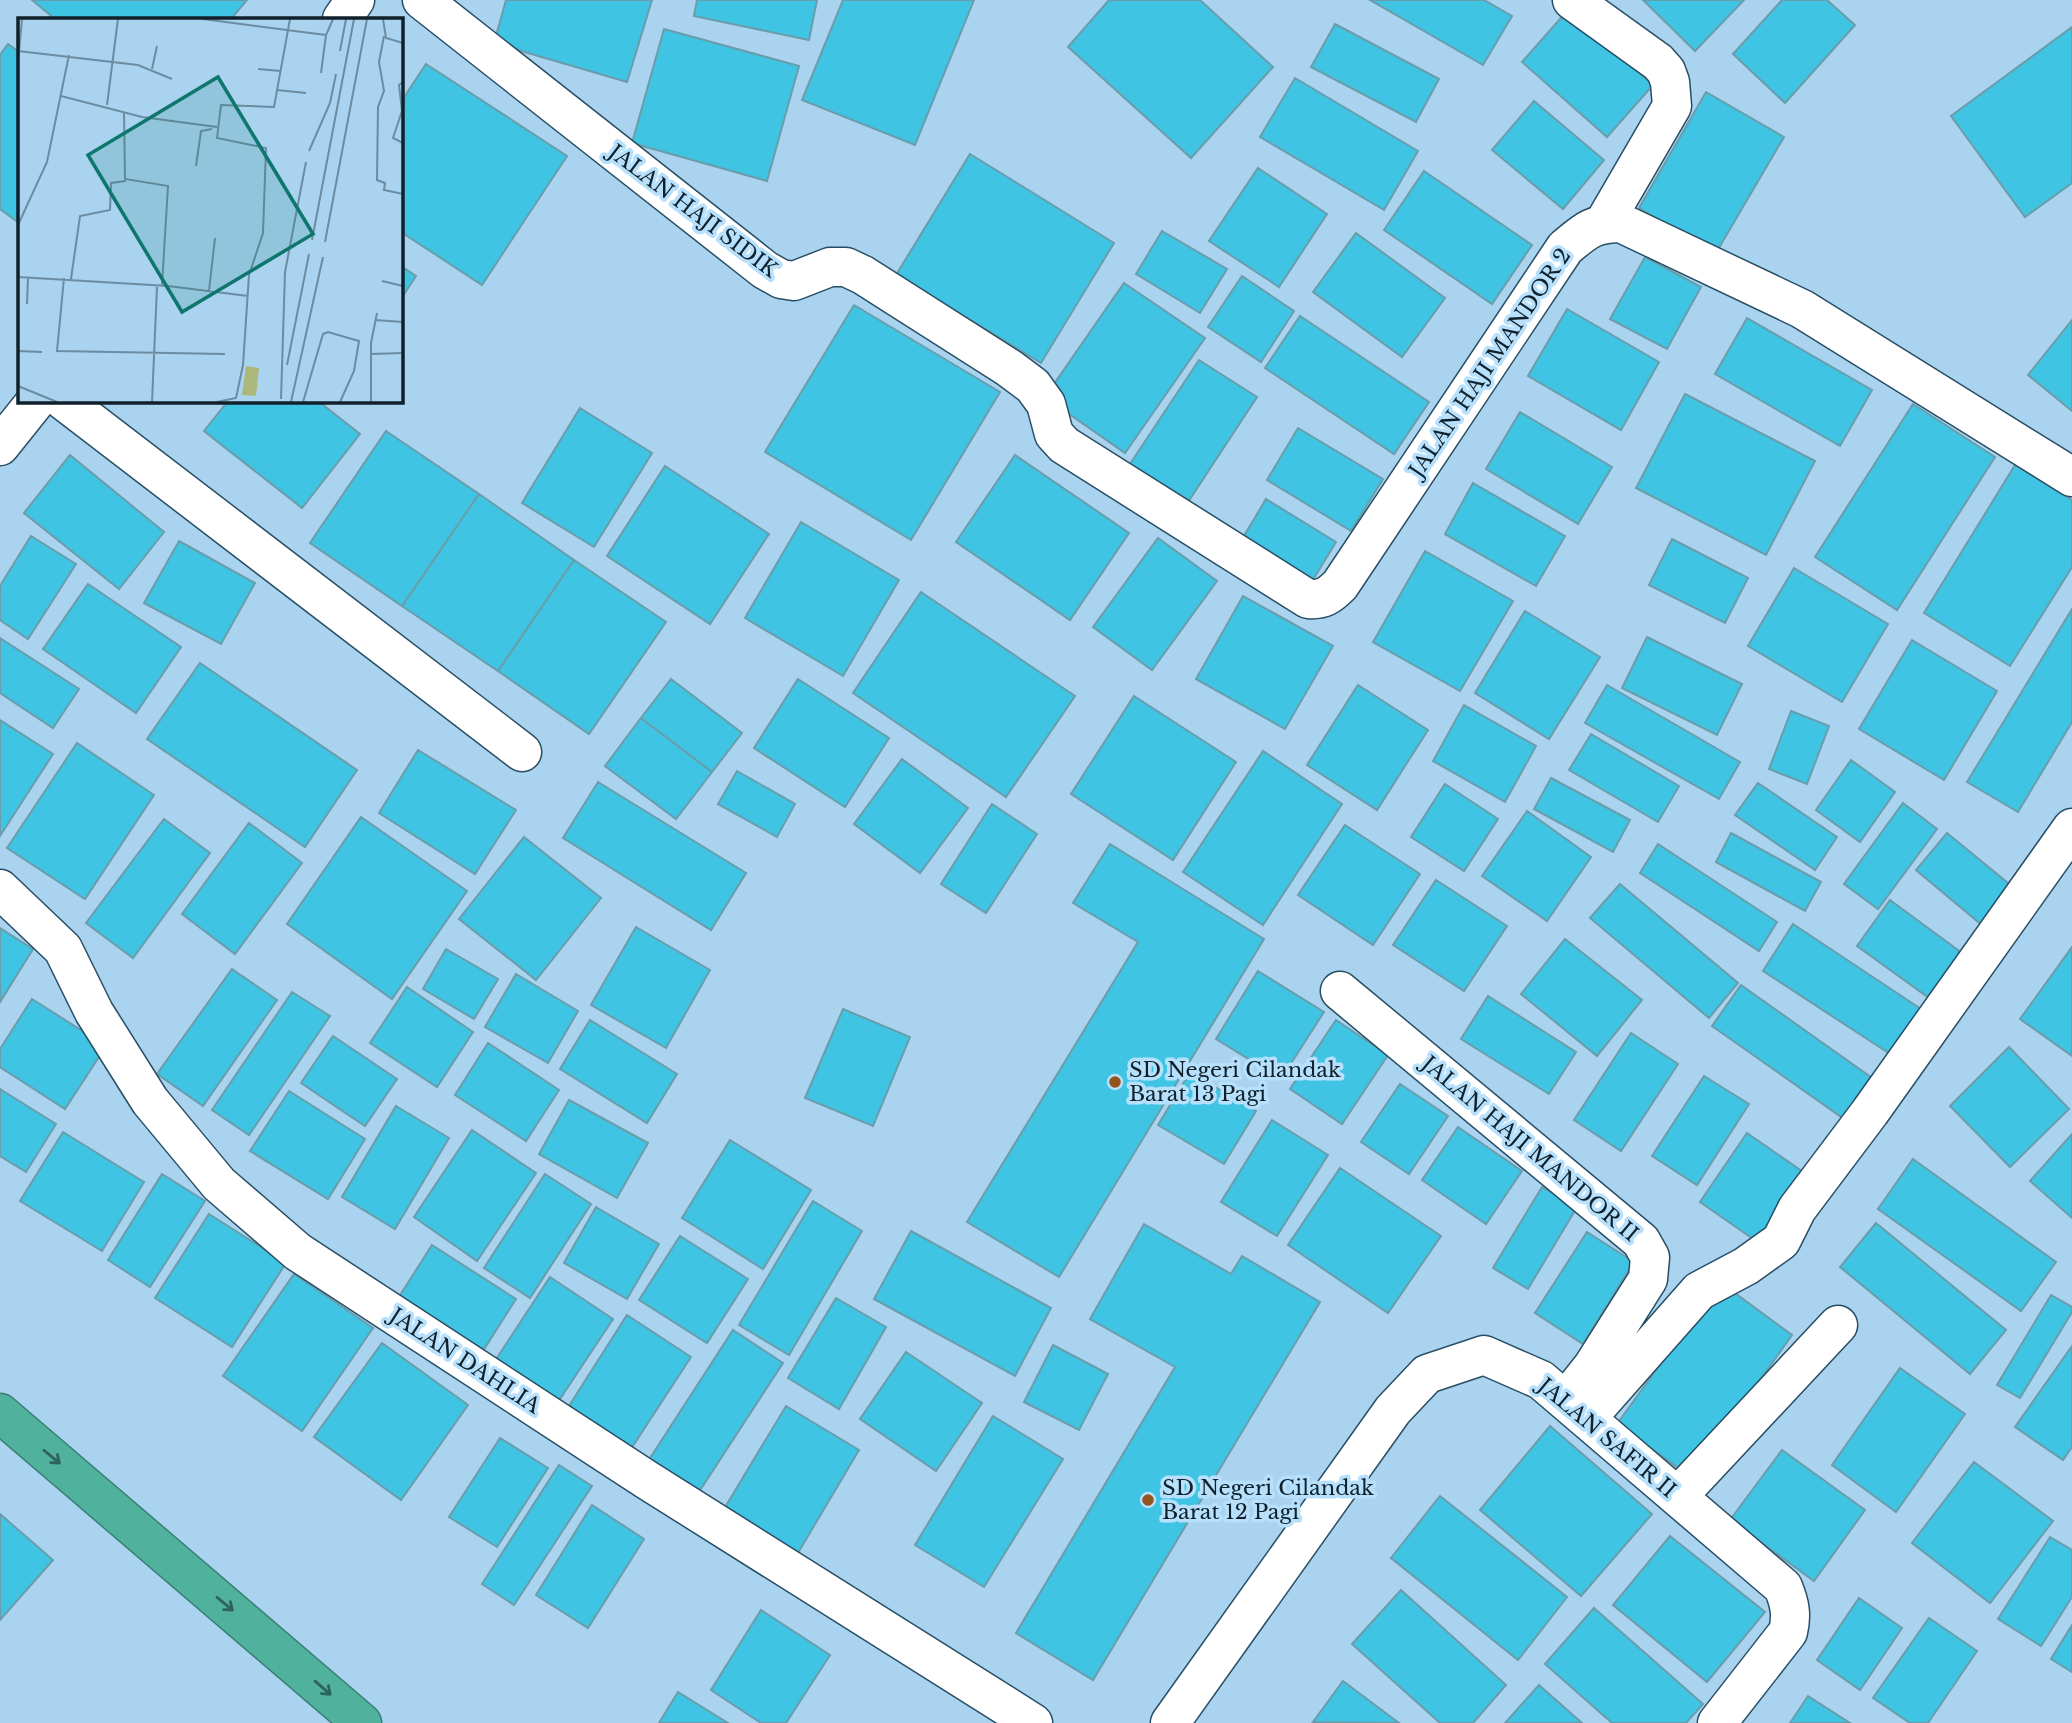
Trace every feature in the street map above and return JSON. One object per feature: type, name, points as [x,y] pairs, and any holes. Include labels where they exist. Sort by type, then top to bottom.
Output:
[{"type":"highway","points":[[0,1413],[362,1723]]},
{"type":"street","points":[[343,18],[355,0]]},
{"type":"street","name":"JALAN HAJI SIDIK","points":[[422,0],[765,270],[781,279],[794,281],[830,267],[846,267],[863,275],[1009,368],[1033,386],[1046,404],[1054,434],[1064,445]]},
{"type":"street","points":[[1572,0],[1658,62],[1666,71],[1670,82],[1672,106],[1604,223]]},
{"type":"street","points":[[1604,223],[1621,223],[1802,309],[2072,477]]},
{"type":"street","name":"JALAN HAJI MANDOR 2","points":[[1064,445],[1308,599],[1319,600],[1329,596],[1348,574],[1565,248],[1586,231],[1604,223]]},
{"type":"street","points":[[0,446],[35,402]]},
{"type":"street","points":[[65,402],[522,752]]},
{"type":"street","points":[[1576,1409],[1699,1291],[1746,1266],[1782,1241],[1797,1209],[1870,1112],[2072,828]]},
{"type":"street","name":"JALAN DAHLIA","points":[[0,889],[63,949],[94,1012],[150,1101],[219,1184],[298,1252],[646,1480],[1032,1723]]},
{"type":"street","name":"JALAN HAJI MANDOR II","points":[[1340,991],[1641,1241],[1646,1249],[1650,1257],[1648,1279],[1592,1366],[1576,1409]]},
{"type":"street","points":[[1678,1496],[1838,1325]]},
{"type":"street","name":"JALAN SAFIR II","points":[[1170,1723],[1393,1410],[1427,1374],[1484,1355],[1541,1380],[1783,1587],[1791,1616],[1788,1632],[1717,1723]]},
{"type":"building","points":[[32,0],[247,0],[232,18],[54,18]]},
{"type":"building","points":[[506,0],[652,0],[627,82],[494,43]]},
{"type":"building","points":[[697,0],[817,0],[809,40],[694,16]]},
{"type":"building","points":[[843,0],[974,0],[915,145],[802,100]]},
{"type":"building","points":[[1109,0],[1200,0],[1273,67],[1191,158],[1068,47]]},
{"type":"building","points":[[1370,0],[1484,0],[1512,16],[1483,65]]},
{"type":"building","points":[[1643,0],[1744,0],[1695,51]]},
{"type":"building","points":[[1782,0],[1827,0],[1855,25],[1785,103],[1733,54]]},
{"type":"building","points":[[1568,10],[1653,85],[1607,137],[1522,62]]},
{"type":"building","points":[[1335,24],[1439,79],[1416,122],[1311,67]]},
{"type":"building","points":[[2072,27],[2072,183],[2025,217],[1951,116]]},
{"type":"building","points":[[664,29],[799,66],[767,181],[632,143]]},
{"type":"building","points":[[8,44],[18,51],[18,222],[0,209],[0,55]]},
{"type":"building","points":[[426,64],[567,156],[482,285],[402,233],[402,100]]},
{"type":"building","points":[[1295,78],[1418,151],[1384,210],[1260,137]]},
{"type":"building","points":[[1706,92],[1784,137],[1716,253],[1639,208]]},
{"type":"building","points":[[1534,101],[1604,160],[1563,209],[1492,150]]},
{"type":"building","points":[[970,154],[1114,243],[1041,363],[896,275]]},
{"type":"building","points":[[1258,168],[1327,214],[1279,287],[1209,241]]},
{"type":"building","points":[[1424,171],[1532,245],[1492,304],[1384,230]]},
{"type":"building","points":[[1162,231],[1227,269],[1200,313],[1136,274]]},
{"type":"building","points":[[1356,233],[1445,298],[1402,357],[1313,292]]},
{"type":"building","points":[[1645,257],[1701,287],[1667,349],[1610,319]]},
{"type":"building","points":[[402,267],[416,276],[402,297]]},
{"type":"building","points":[[1242,276],[1294,311],[1261,362],[1208,327]]},
{"type":"building","points":[[1124,283],[1205,338],[1125,453],[1045,397]]},
{"type":"building","points":[[854,305],[1000,392],[911,540],[765,452]]},
{"type":"building","points":[[1567,309],[1659,362],[1621,430],[1528,376]]},
{"type":"building","points":[[1300,316],[1429,402],[1394,454],[1265,368]]},
{"type":"building","points":[[1747,318],[1872,390],[1840,446],[1715,374]]},
{"type":"building","points":[[2072,320],[2072,411],[2028,375]]},
{"type":"building","points":[[1199,360],[1257,397],[1188,502],[1130,464]]},
{"type":"building","points":[[1685,394],[1815,461],[1766,555],[1636,488]]},
{"type":"building","points":[[227,402],[319,402],[360,434],[302,508],[204,431]]},
{"type":"building","points":[[1913,404],[1995,457],[1897,610],[1815,557]]},
{"type":"building","points":[[580,408],[652,453],[594,547],[522,503]]},
{"type":"building","points":[[1520,412],[1612,467],[1578,524],[1486,469]]},
{"type":"building","points":[[1298,428],[1383,479],[1351,531],[1267,480]]},
{"type":"building","points":[[386,431],[479,494],[402,606],[310,543]]},
{"type":"building","points":[[70,455],[164,532],[119,589],[24,513]]},
{"type":"building","points":[[1015,455],[1129,533],[1070,620],[956,542]]},
{"type":"building","points":[[2015,465],[2072,500],[2072,567],[2010,666],[1924,613]]},
{"type":"building","points":[[665,466],[769,534],[710,624],[607,556]]},
{"type":"building","points":[[1473,483],[1565,536],[1536,586],[1445,534]]},
{"type":"building","points":[[479,494],[574,560],[498,671],[402,606]]},
{"type":"building","points":[[1266,499],[1336,542],[1308,588],[1238,546]]},
{"type":"building","points":[[801,522],[899,580],[843,676],[745,618]]},
{"type":"building","points":[[31,536],[76,564],[28,639],[0,620],[0,586]]},
{"type":"building","points":[[1158,538],[1217,581],[1152,670],[1093,627]]},
{"type":"building","points":[[1672,539],[1748,578],[1725,623],[1649,585]]},
{"type":"building","points":[[179,541],[255,583],[221,644],[144,603]]},
{"type":"building","points":[[1425,551],[1513,601],[1460,691],[1373,642]]},
{"type":"building","points":[[574,560],[666,622],[589,734],[498,671]]},
{"type":"building","points":[[1794,568],[1888,624],[1842,702],[1748,646]]},
{"type":"building","points":[[88,584],[181,647],[136,713],[43,649]]},
{"type":"building","points":[[921,592],[1075,696],[1006,797],[853,693]]},
{"type":"building","points":[[1243,596],[1333,646],[1285,729],[1196,679]]},
{"type":"building","points":[[2072,609],[2072,722],[2018,812],[1967,782]]},
{"type":"building","points":[[1525,611],[1600,657],[1549,739],[1475,693]]},
{"type":"building","points":[[1647,637],[1742,684],[1717,735],[1622,688]]},
{"type":"building","points":[[0,638],[79,689],[53,728],[0,693]]},
{"type":"building","points":[[1912,640],[1997,691],[1944,780],[1859,729]]},
{"type":"building","points":[[200,663],[357,770],[305,847],[147,739]]},
{"type":"building","points":[[671,679],[742,733],[712,772],[641,718]]},
{"type":"building","points":[[798,679],[889,738],[845,807],[754,748]]},
{"type":"building","points":[[1358,685],[1428,730],[1377,810],[1307,765]]},
{"type":"building","points":[[1607,685],[1740,762],[1719,799],[1585,723]]},
{"type":"building","points":[[1134,696],[1236,762],[1173,860],[1071,794]]},
{"type":"building","points":[[1464,705],[1536,746],[1505,802],[1433,761]]},
{"type":"building","points":[[1791,711],[1829,726],[1807,784],[1769,769]]},
{"type":"building","points":[[641,718],[712,772],[676,819],[605,766]]},
{"type":"building","points":[[0,720],[53,754],[0,836]]},
{"type":"building","points":[[1591,734],[1679,786],[1658,822],[1569,770]]},
{"type":"building","points":[[77,743],[154,795],[85,899],[7,848]]},
{"type":"building","points":[[418,750],[516,810],[475,874],[379,813]]},
{"type":"building","points":[[1263,751],[1342,804],[1263,925],[1183,872]]},
{"type":"building","points":[[902,759],[968,808],[920,873],[854,824]]},
{"type":"building","points":[[1851,760],[1895,792],[1860,842],[1816,810]]},
{"type":"building","points":[[737,771],[795,804],[777,837],[718,804]]},
{"type":"building","points":[[1551,778],[1630,820],[1613,852],[1534,809]]},
{"type":"building","points":[[598,782],[746,873],[711,930],[563,838]]},
{"type":"building","points":[[1758,783],[1837,837],[1815,870],[1735,815]]},
{"type":"building","points":[[1445,784],[1498,819],[1464,871],[1411,837]]},
{"type":"building","points":[[1903,803],[1937,829],[1878,909],[1844,884]]},
{"type":"building","points":[[992,804],[1037,834],[986,913],[941,884]]},
{"type":"building","points":[[1527,811],[1591,857],[1547,921],[1482,876]]},
{"type":"building","points":[[361,817],[467,891],[392,999],[287,924]]},
{"type":"building","points":[[164,819],[210,853],[133,958],[86,923]]},
{"type":"building","points":[[249,823],[302,863],[235,954],[182,914]]},
{"type":"building","points":[[1345,825],[1420,874],[1373,945],[1298,895]]},
{"type":"building","points":[[1731,833],[1821,882],[1805,911],[1716,862]]},
{"type":"building","points":[[1947,833],[2014,888],[1983,926],[1916,870]]},
{"type":"building","points":[[524,837],[601,898],[536,980],[459,919]]},
{"type":"building","name":"SD Negeri Cilandak Barat 13 Pagi","points":[[1110,844],[1264,939],[1059,1277],[967,1222],[1138,942],[1073,903]]},
{"type":"building","points":[[1658,844],[1777,922],[1759,951],[1640,873]]},
{"type":"building","points":[[1436,880],[1507,926],[1464,991],[1393,945]]},
{"type":"building","points":[[1620,884],[1738,983],[1709,1018],[1590,918]]},
{"type":"building","points":[[1890,900],[1962,953],[1929,998],[1857,946]]},
{"type":"building","points":[[1793,924],[1921,1009],[1890,1054],[1763,971]]},
{"type":"building","points":[[636,927],[710,970],[666,1048],[591,1005]]},
{"type":"building","points":[[0,928],[33,949],[0,1002]]},
{"type":"building","points":[[1565,939],[1642,1000],[1597,1056],[1521,994]]},
{"type":"building","points":[[2072,947],[2072,1056],[2020,1019]]},
{"type":"building","points":[[446,949],[498,979],[474,1019],[423,989]]},
{"type":"building","points":[[232,969],[277,1000],[203,1106],[157,1074]]},
{"type":"building","points":[[1258,971],[1324,1012],[1281,1079],[1216,1039]]},
{"type":"building","points":[[516,974],[578,1011],[548,1063],[485,1027]]},
{"type":"building","points":[[1741,985],[1882,1085],[1854,1126],[1712,1026]]},
{"type":"building","points":[[407,987],[473,1032],[437,1087],[370,1043]]},
{"type":"building","points":[[292,992],[330,1016],[249,1135],[212,1110]]},
{"type":"building","points":[[1488,996],[1576,1052],[1549,1094],[1461,1039]]},
{"type":"building","points":[[32,999],[106,1046],[65,1109],[0,1067],[0,1049]]},
{"type":"building","points":[[843,1009],[910,1037],[873,1126],[805,1098]]},
{"type":"building","points":[[590,1020],[677,1074],[647,1123],[560,1069]]},
{"type":"building","points":[[1336,1020],[1388,1055],[1342,1124],[1290,1089]]},
{"type":"building","points":[[1631,1033],[1678,1064],[1621,1151],[1574,1120]]},
{"type":"building","points":[[333,1036],[397,1079],[365,1126],[301,1083]]},
{"type":"building","points":[[488,1043],[559,1090],[526,1141],[455,1095]]},
{"type":"building","points":[[2009,1047],[2069,1109],[2010,1167],[1950,1106]]},
{"type":"building","points":[[1190,1072],[1256,1111],[1224,1164],[1158,1125]]},
{"type":"building","points":[[1704,1076],[1749,1104],[1697,1185],[1652,1156]]},
{"type":"building","points":[[1400,1084],[1448,1116],[1409,1174],[1361,1142]]},
{"type":"building","points":[[0,1089],[56,1124],[26,1172],[0,1156]]},
{"type":"building","points":[[289,1091],[365,1139],[328,1199],[250,1151]]},
{"type":"building","points":[[569,1100],[648,1143],[617,1198],[539,1154]]},
{"type":"building","points":[[396,1106],[449,1138],[395,1229],[342,1197]]},
{"type":"building","points":[[1272,1120],[1328,1155],[1277,1236],[1221,1202]]},
{"type":"building","points":[[1458,1127],[1522,1171],[1486,1224],[1422,1180]]},
{"type":"building","points":[[472,1130],[536,1173],[477,1261],[414,1217]]},
{"type":"building","points":[[63,1132],[144,1182],[102,1251],[20,1201]]},
{"type":"building","points":[[1747,1133],[1809,1176],[1762,1245],[1700,1202]]},
{"type":"building","points":[[2072,1134],[2072,1218],[2030,1181]]},
{"type":"building","points":[[730,1140],[811,1190],[763,1269],[682,1218]]},
{"type":"building","points":[[1913,1159],[2056,1262],[2021,1311],[1878,1209]]},
{"type":"building","points":[[1340,1168],[1441,1236],[1388,1313],[1288,1245]]},
{"type":"building","points":[[162,1174],[205,1201],[150,1287],[108,1260]]},
{"type":"building","points":[[545,1174],[591,1204],[530,1298],[484,1268]]},
{"type":"building","points":[[1542,1187],[1577,1207],[1528,1289],[1493,1268]]},
{"type":"building","points":[[813,1201],[862,1231],[789,1355],[739,1325]]},
{"type":"building","points":[[596,1207],[659,1244],[627,1299],[564,1263]]},
{"type":"building","points":[[209,1214],[286,1263],[232,1347],[155,1298]]},
{"type":"building","points":[[1876,1223],[2006,1330],[1970,1374],[1840,1267]]},
{"type":"building","name":"SD Negeri Cilandak Barat 12 Pagi","points":[[1144,1224],[1231,1274],[1242,1256],[1320,1302],[1093,1680],[1016,1633],[1175,1367],[1090,1319]]},
{"type":"building","points":[[911,1231],[1051,1308],[1015,1376],[874,1299]]},
{"type":"building","points":[[1587,1232],[1634,1262],[1583,1344],[1535,1313]]},
{"type":"building","points":[[680,1236],[748,1279],[707,1343],[639,1300]]},
{"type":"building","points":[[432,1245],[516,1299],[474,1365],[390,1311]]},
{"type":"building","points":[[294,1274],[373,1328],[302,1431],[223,1376]]},
{"type":"building","points":[[550,1277],[613,1319],[554,1408],[491,1367]]},
{"type":"building","points":[[1720,1282],[1792,1335],[1691,1477],[1617,1424]]},
{"type":"building","points":[[2051,1295],[2072,1307],[2072,1312],[2020,1398],[1997,1385]]},
{"type":"building","points":[[836,1298],[886,1327],[839,1409],[788,1378]]},
{"type":"building","points":[[627,1315],[691,1357],[625,1458],[562,1417]]},
{"type":"building","points":[[733,1330],[783,1363],[693,1501],[643,1469]]},
{"type":"building","points":[[382,1343],[468,1405],[401,1500],[314,1437]]},
{"type":"building","points":[[1053,1345],[1108,1374],[1079,1430],[1024,1402]]},
{"type":"building","points":[[2072,1346],[2072,1447],[2063,1460],[2015,1427]]},
{"type":"building","points":[[906,1352],[982,1403],[936,1471],[860,1419]]},
{"type":"building","points":[[1900,1368],[1965,1414],[1896,1512],[1832,1465]]},
{"type":"building","points":[[786,1406],[859,1450],[795,1558],[721,1514]]},
{"type":"building","points":[[993,1416],[1063,1459],[984,1587],[915,1545]]},
{"type":"building","points":[[1550,1426],[1652,1514],[1581,1596],[1480,1510]]},
{"type":"building","points":[[500,1438],[548,1468],[497,1547],[449,1517]]},
{"type":"building","points":[[1782,1450],[1865,1510],[1814,1581],[1730,1520]]},
{"type":"building","points":[[1974,1462],[2053,1521],[1990,1603],[1912,1543]]},
{"type":"building","points":[[559,1465],[592,1486],[514,1605],[482,1584]]},
{"type":"building","points":[[1440,1496],[1567,1597],[1518,1660],[1391,1558]]},
{"type":"building","points":[[592,1505],[644,1539],[588,1628],[536,1595]]},
{"type":"building","points":[[0,1514],[53,1560],[0,1620]]},
{"type":"building","points":[[1670,1536],[1765,1612],[1707,1682],[1613,1605]]},
{"type":"building","points":[[2050,1537],[2072,1550],[2072,1597],[2041,1646],[1998,1619]]},
{"type":"building","points":[[1401,1590],[1506,1685],[1473,1723],[1440,1723],[1352,1644]]},
{"type":"building","points":[[1859,1598],[1902,1628],[1860,1690],[1817,1660]]},
{"type":"building","points":[[1594,1608],[1703,1704],[1686,1723],[1612,1723],[1545,1664]]},
{"type":"building","points":[[761,1610],[830,1655],[786,1723],[761,1723],[711,1690]]},
{"type":"building","points":[[1929,1618],[1977,1651],[1928,1723],[1910,1723],[1873,1698]]},
{"type":"building","points":[[2072,1625],[2072,1672],[2051,1659]]},
{"type":"building","points":[[1343,1681],[1399,1723],[1313,1722]]},
{"type":"building","points":[[1539,1685],[1582,1723],[1505,1723]]},
{"type":"building","points":[[678,1692],[728,1723],[659,1723]]},
{"type":"building","points":[[1808,1696],[1850,1723],[1790,1723]]},
{"type":"place","name":"SD Negeri Cilandak Barat 13 Pagi","points":[[1115,1082]]},
{"type":"place","name":"SD Negeri Cilandak Barat 12 Pagi","points":[[1148,1500]]}]
